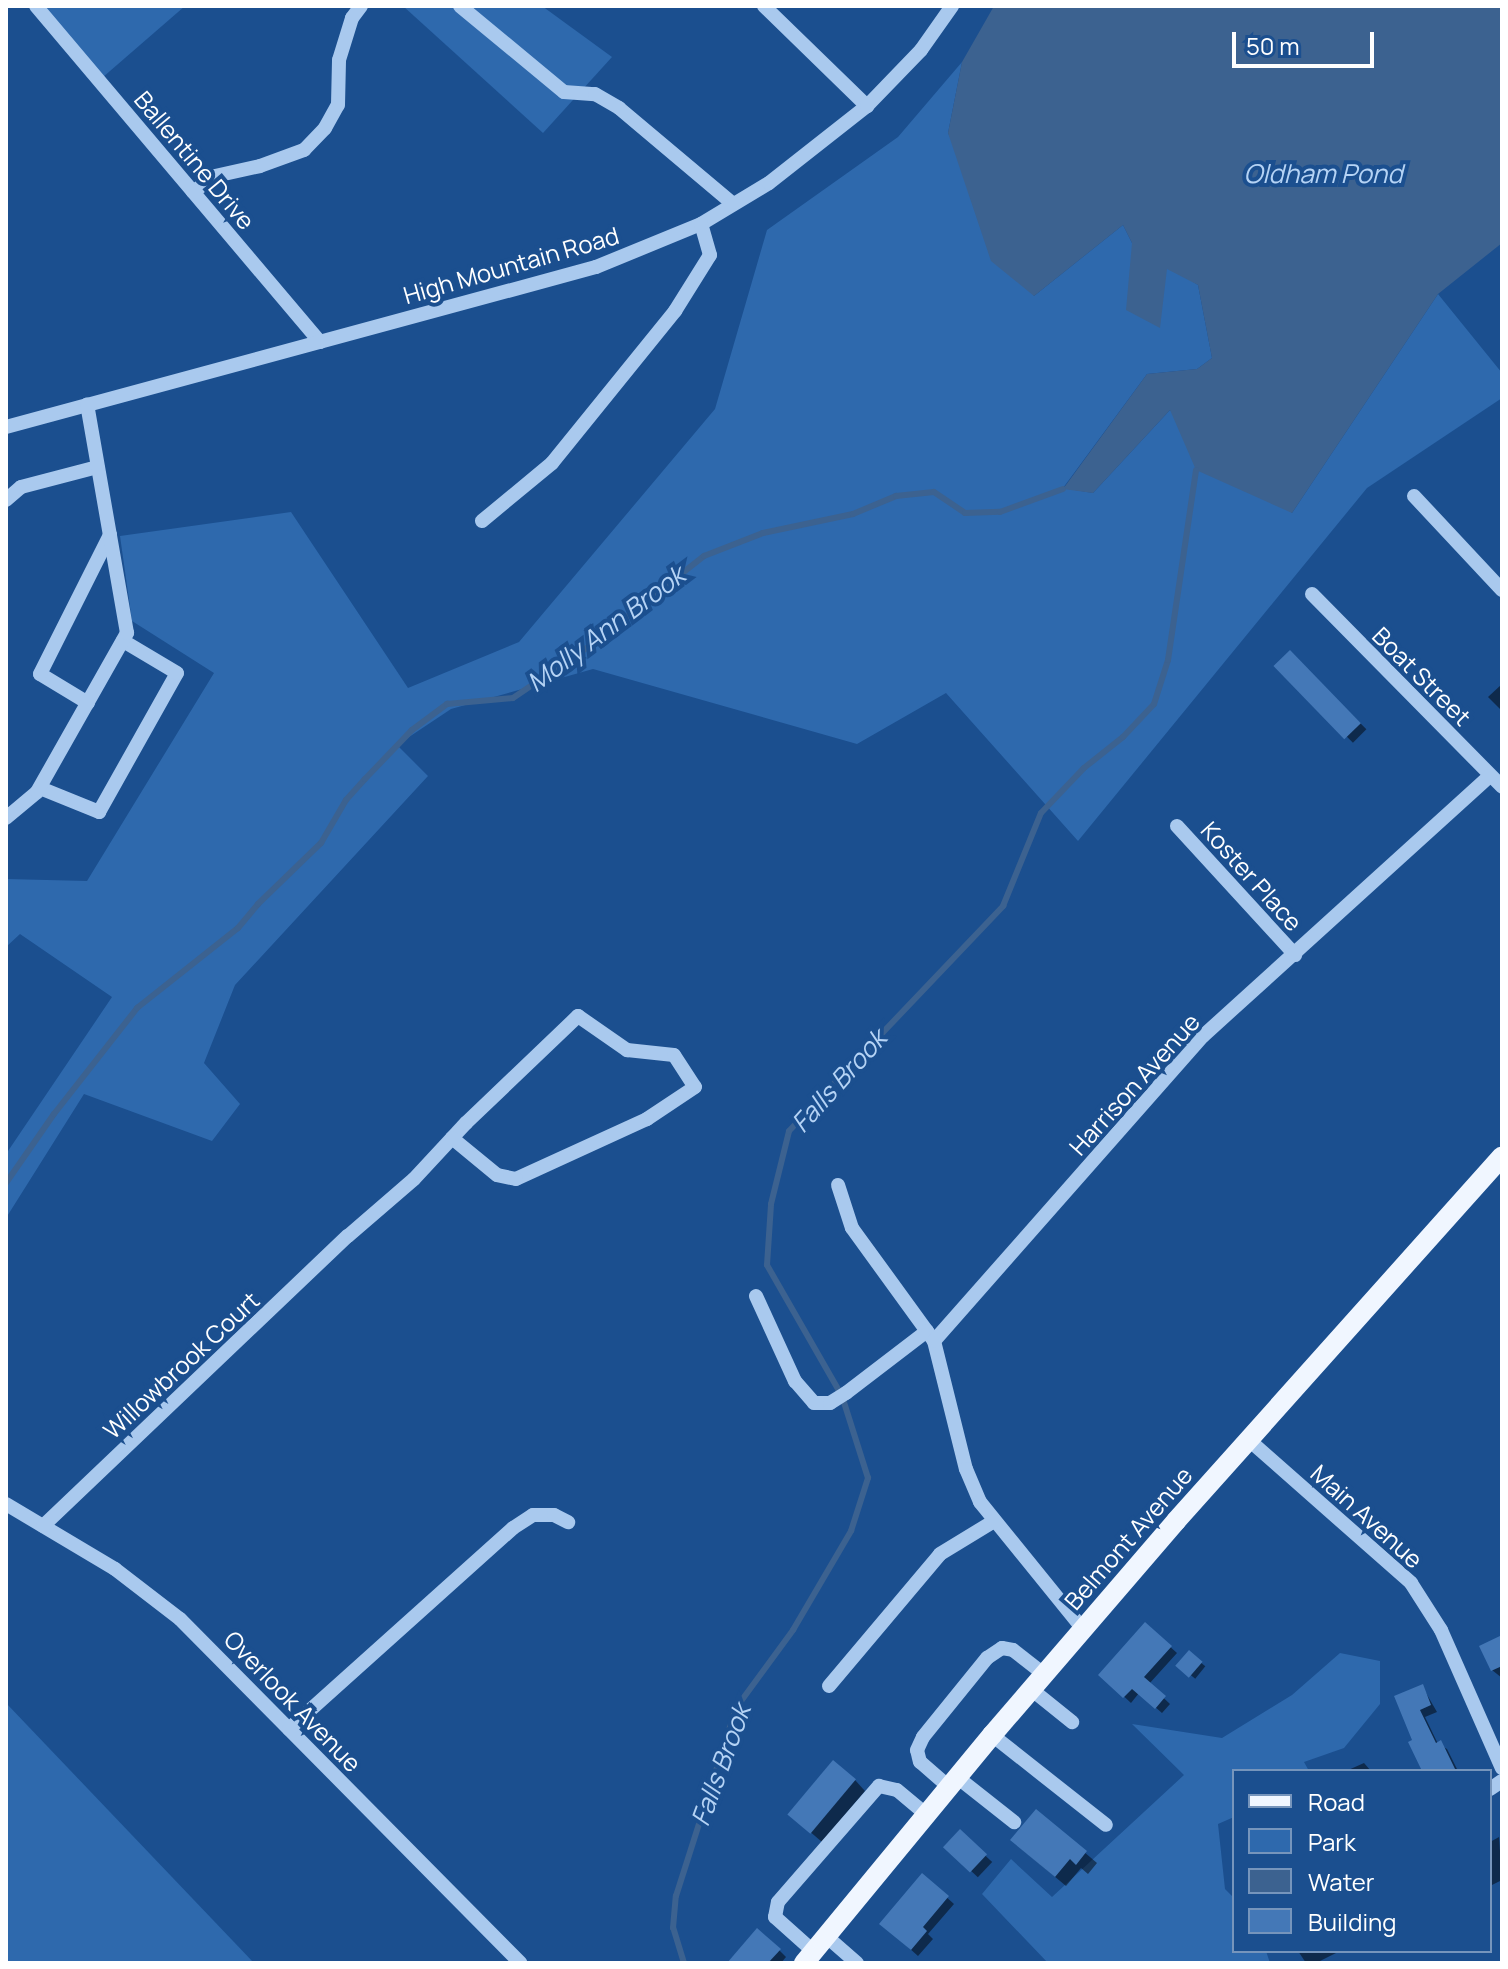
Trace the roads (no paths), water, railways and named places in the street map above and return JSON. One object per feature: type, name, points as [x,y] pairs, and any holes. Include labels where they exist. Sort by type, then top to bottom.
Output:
[{"type":"main road","name":"Belmont Avenue","points":[[814,1950],[1037,1682],[1502,1157]]},
{"type":"street","name":"Ballentine Drive","points":[[36,6],[320,342]]},
{"type":"street","points":[[193,192],[215,176],[260,166],[304,150],[325,128],[338,105],[339,60],[352,18],[361,6]]},
{"type":"street","points":[[460,6],[564,92],[595,94],[619,108],[733,204]]},
{"type":"street","points":[[764,6],[867,106]]},
{"type":"street","name":"High Mountain Road","points":[[6,427],[596,267],[701,224],[769,183],[867,106],[921,50],[952,6]]},
{"type":"street","points":[[482,521],[552,463],[675,311],[710,255],[701,224]]},
{"type":"street","points":[[6,818],[40,788],[127,633],[87,404]]},
{"type":"street","points":[[6,500],[21,487],[97,467]]},
{"type":"street","points":[[1414,496],[1502,590]]},
{"type":"street","points":[[88,703],[40,674],[110,535]]},
{"type":"street","name":"Boat Street","points":[[1312,594],[1502,787]]},
{"type":"street","points":[[40,788],[99,812],[177,673],[123,641]]},
{"type":"street","name":"Harrison Avenue","points":[[756,1296],[795,1381],[814,1403],[830,1403],[931,1336],[1141,1110],[1183,1056],[1490,776]]},
{"type":"street","name":"Koster Place","points":[[1177,826],[1295,955]]},
{"type":"street","name":"Willowbrook Court","points":[[43,1526],[348,1236],[414,1179],[452,1138],[578,1016],[627,1050],[674,1055],[695,1087],[647,1119],[516,1179],[497,1175],[452,1138]]},
{"type":"street","points":[[838,1185],[852,1228],[931,1336],[966,1469],[994,1521],[1083,1629]]},
{"type":"street","name":"Main Avenue","points":[[1249,1440],[1411,1583],[1441,1630],[1502,1768]]},
{"type":"street","name":"Overlook Avenue","points":[[6,1504],[115,1569],[180,1619],[521,1963]]},
{"type":"street","points":[[289,1729],[513,1528],[533,1515],[554,1515],[568,1522]]},
{"type":"street","points":[[829,1686],[940,1554],[994,1521]]},
{"type":"street","points":[[1014,1822],[920,1762],[917,1750],[923,1737],[987,1658],[1002,1648],[1013,1650],[1072,1722]]},
{"type":"street","points":[[992,1735],[1106,1825]]},
{"type":"street","points":[[857,1963],[814,1950],[775,1917],[778,1902],[879,1786],[897,1790],[926,1814]]},
{"type":"water","name":"Oldham Pond","points":[[994,6],[1502,6],[1502,243],[1438,294],[1292,513],[1196,470],[1170,410],[1093,493],[1063,489],[1147,374],[1197,369],[1212,358],[1198,285],[1167,269],[1160,328],[1126,310],[1132,243],[1123,225],[1034,296],[991,261],[948,133],[962,62]]},
{"type":"waterway","name":"Falls Brook","points":[[684,1963],[673,1928],[676,1896],[736,1708],[793,1630],[851,1531],[868,1478],[842,1396],[767,1265],[771,1204],[789,1131],[1003,906],[1041,813],[1084,768],[1123,737],[1154,704],[1168,660],[1196,470]]},
{"type":"waterway","name":"Molly Ann Brook","points":[[6,1183],[54,1114],[137,1008],[238,928],[258,904],[321,843],[346,800],[365,779],[412,730],[447,704],[513,698],[591,645],[704,556],[763,533],[853,514],[896,496],[934,492],[965,513],[1000,512],[1063,489]]}]
